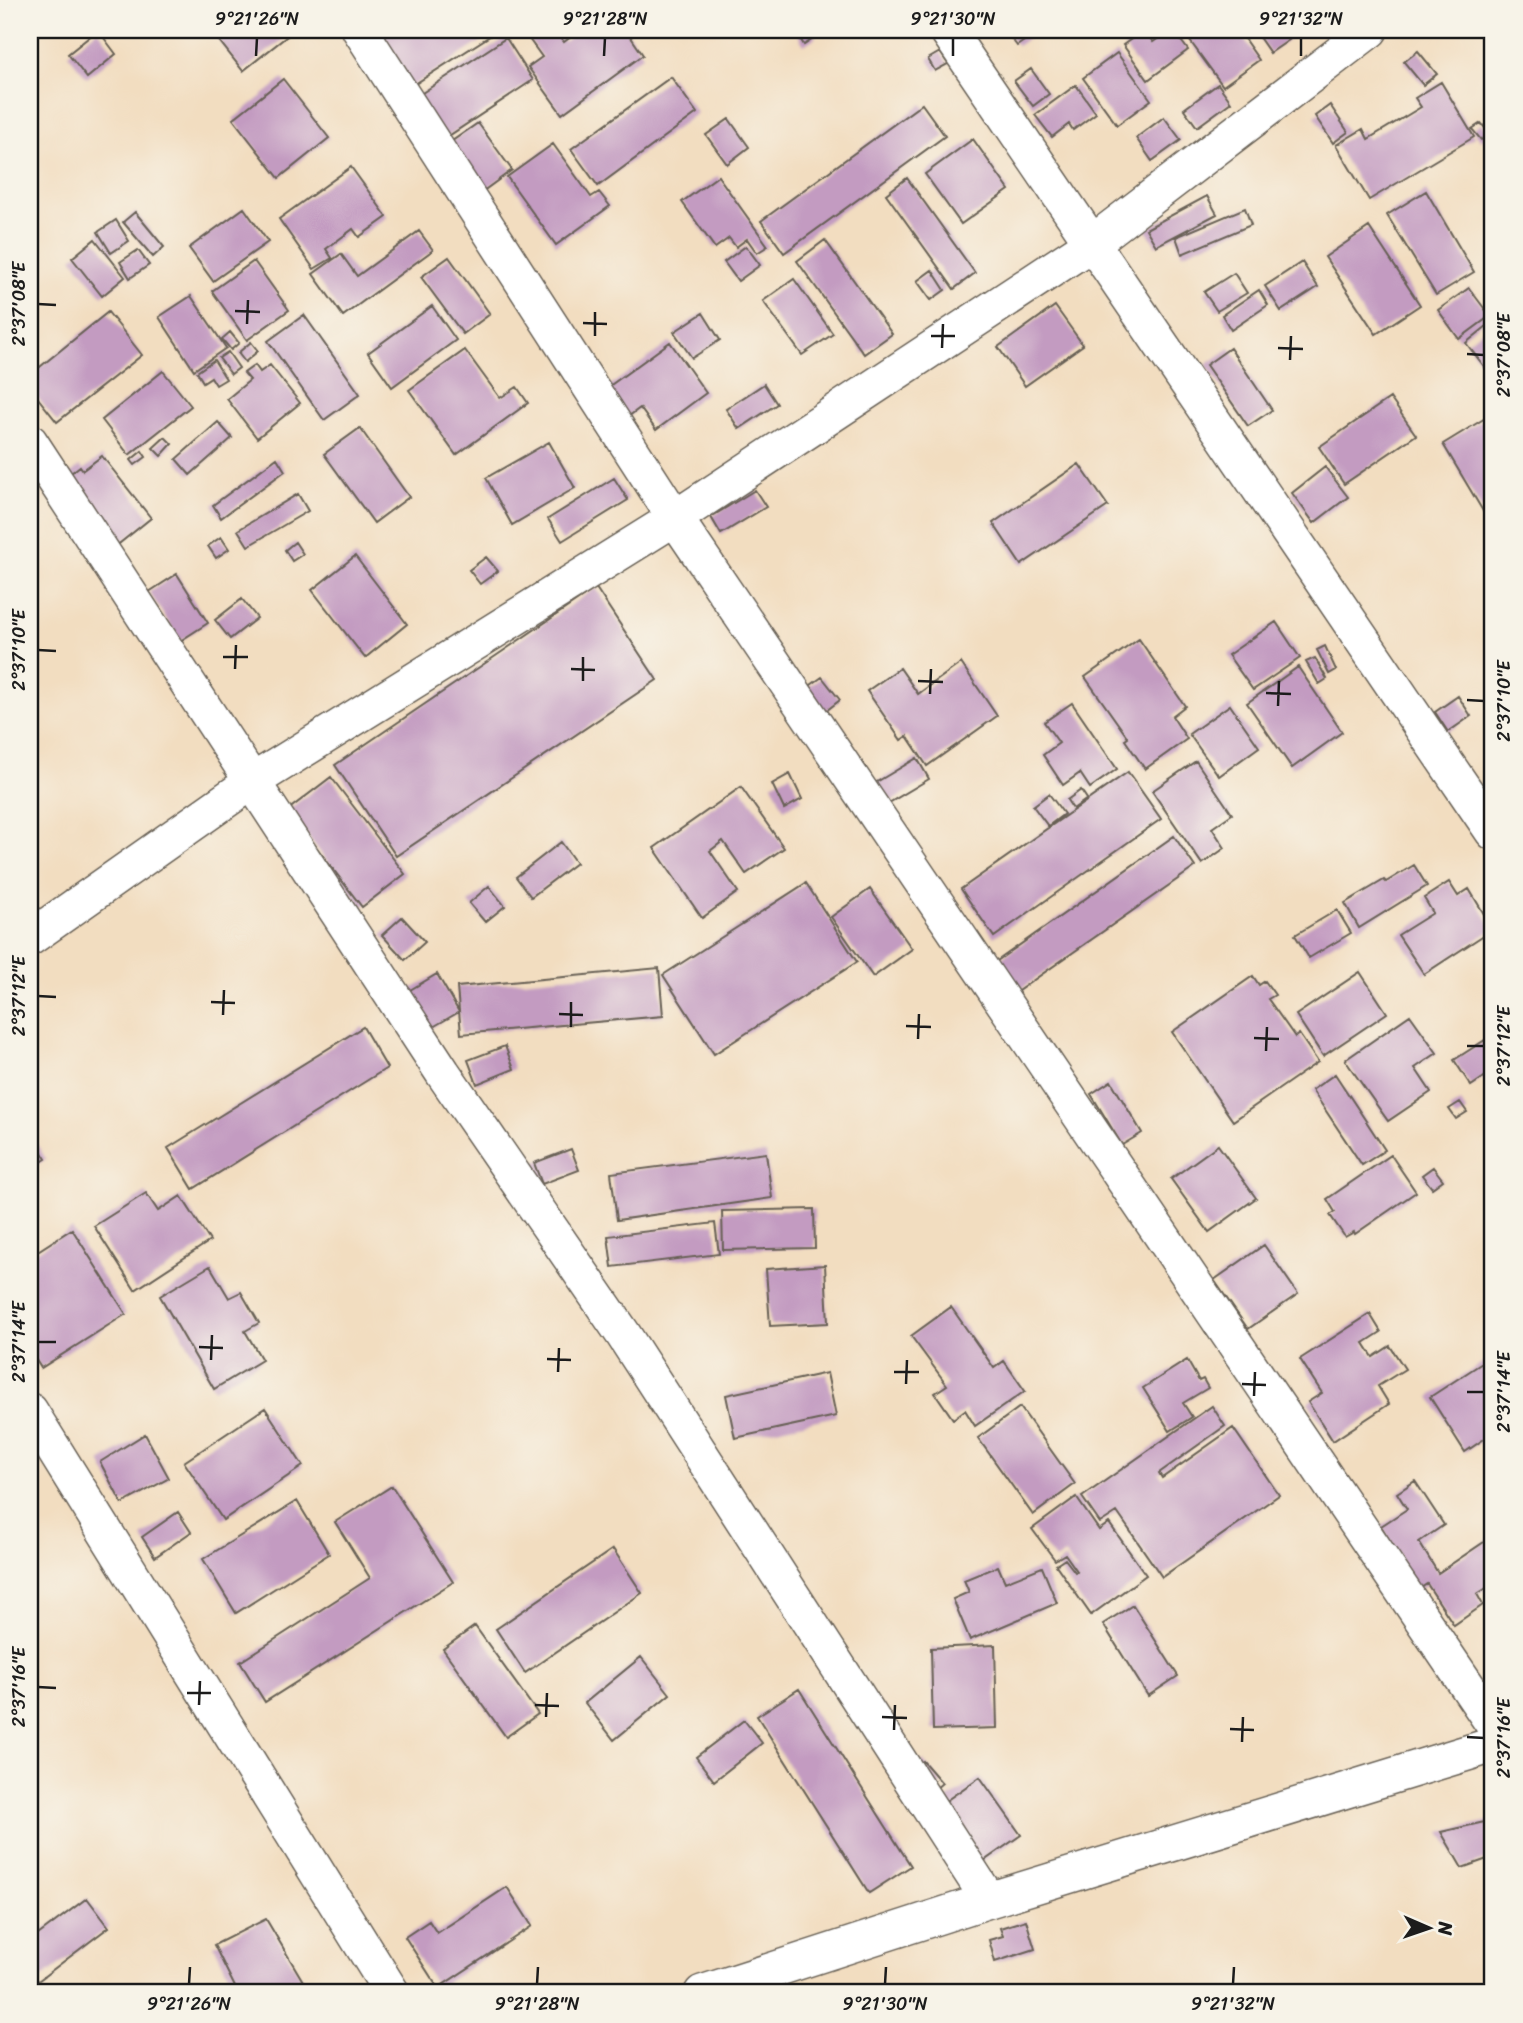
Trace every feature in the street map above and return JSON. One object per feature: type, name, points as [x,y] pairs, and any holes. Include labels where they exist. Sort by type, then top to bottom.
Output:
[{"type":"street","points":[[360,30],[675,518],[1493,1724]]},
{"type":"street","points":[[947,30],[1493,832]]},
{"type":"street","points":[[30,938],[253,781],[675,518],[1092,243],[1370,30]]},
{"type":"street","points":[[30,442],[443,1073],[623,1334],[989,1900]]},
{"type":"street","points":[[30,1411],[392,1993]]},
{"type":"street","points":[[702,1993],[989,1900],[1493,1745]]},
{"type":"building","points":[[98,30],[116,54],[87,78],[68,54]]},
{"type":"building","points":[[226,30],[289,30],[291,33],[243,71],[217,38]]},
{"type":"building","points":[[365,30],[499,30],[404,91]]},
{"type":"building","points":[[542,30],[555,30],[564,42],[580,30],[626,30],[643,55],[562,114],[528,67],[542,57],[529,39]]},
{"type":"building","points":[[811,30],[816,37],[804,45],[796,32]]},
{"type":"building","points":[[1005,30],[1040,30],[1017,46]]},
{"type":"building","points":[[1144,30],[1153,42],[1173,30],[1188,50],[1148,80],[1123,45]]},
{"type":"building","points":[[1182,30],[1238,30],[1259,60],[1223,86]]},
{"type":"building","points":[[1254,30],[1283,30],[1289,40],[1270,53]]},
{"type":"building","points":[[506,38],[533,80],[444,139],[416,97]]},
{"type":"building","points":[[1418,51],[1437,74],[1423,85],[1404,62]]},
{"type":"building","points":[[940,52],[948,64],[935,71],[928,59]]},
{"type":"building","points":[[1117,53],[1151,100],[1117,125],[1083,78]]},
{"type":"building","points":[[1031,69],[1049,94],[1033,106],[1014,81]]},
{"type":"building","points":[[671,77],[697,113],[598,186],[571,149]]},
{"type":"building","points":[[283,79],[329,138],[279,178],[233,119]]},
{"type":"building","points":[[1441,82],[1474,137],[1369,200],[1336,145],[1363,129],[1368,139],[1421,107],[1415,98]]},
{"type":"building","points":[[1218,84],[1231,102],[1197,127],[1184,109]]},
{"type":"building","points":[[1076,85],[1096,113],[1073,130],[1069,124],[1052,137],[1035,115]]},
{"type":"building","points":[[922,104],[945,136],[784,253],[761,221]]},
{"type":"building","points":[[1330,105],[1348,132],[1333,143],[1315,116]]},
{"type":"building","points":[[1164,117],[1181,140],[1152,161],[1136,138]]},
{"type":"building","points":[[729,119],[749,147],[727,164],[706,135]]},
{"type":"building","points":[[478,123],[512,170],[479,194],[445,146]]},
{"type":"building","points":[[1481,123],[1490,134],[1481,140],[1472,129]]},
{"type":"building","points":[[973,139],[1009,190],[961,224],[925,174]]},
{"type":"building","points":[[553,144],[591,197],[599,192],[610,206],[556,245],[507,177]]},
{"type":"building","points":[[351,167],[387,217],[359,237],[353,229],[326,249],[332,258],[314,269],[279,219]]},
{"type":"building","points":[[718,176],[768,246],[757,253],[747,239],[736,247],[729,238],[715,248],[682,202]]},
{"type":"building","points":[[907,178],[975,273],[954,289],[886,194]]},
{"type":"building","points":[[1426,191],[1474,272],[1436,295],[1387,215]]},
{"type":"building","points":[[1207,196],[1217,214],[1156,246],[1146,229]]},
{"type":"building","points":[[244,208],[268,242],[213,281],[189,248]]},
{"type":"building","points":[[1245,208],[1251,225],[1182,254],[1176,237]]},
{"type":"building","points":[[135,212],[164,247],[153,257],[123,222]]},
{"type":"building","points":[[116,220],[129,241],[111,253],[98,232]]},
{"type":"building","points":[[1369,227],[1420,305],[1376,334],[1325,257]]},
{"type":"building","points":[[419,231],[433,250],[343,316],[313,274],[341,254],[357,276]]},
{"type":"building","points":[[95,239],[125,277],[102,296],[72,258]]},
{"type":"building","points":[[825,240],[892,334],[864,354],[797,261]]},
{"type":"building","points":[[746,246],[760,265],[738,281],[724,262]]},
{"type":"building","points":[[138,250],[149,265],[130,278],[120,262]]},
{"type":"building","points":[[449,257],[490,314],[463,334],[421,277]]},
{"type":"building","points":[[254,261],[289,310],[247,340],[212,291]]},
{"type":"building","points":[[1302,262],[1318,287],[1281,311],[1265,286]]},
{"type":"building","points":[[932,270],[945,290],[931,300],[917,281]]},
{"type":"building","points":[[1234,273],[1247,293],[1217,311],[1204,292]]},
{"type":"building","points":[[794,279],[833,334],[802,355],[763,301]]},
{"type":"building","points":[[1469,288],[1490,316],[1459,339],[1438,310]]},
{"type":"building","points":[[1259,290],[1268,305],[1231,330],[1222,315]]},
{"type":"building","points":[[191,296],[226,348],[194,370],[159,317]]},
{"type":"building","points":[[432,306],[456,340],[392,387],[368,353]]},
{"type":"building","points":[[1055,306],[1083,345],[1025,386],[998,347]]},
{"type":"building","points":[[108,312],[142,355],[57,422],[30,388],[30,375]]},
{"type":"building","points":[[703,313],[720,340],[692,358],[674,332]]},
{"type":"building","points":[[304,315],[360,394],[324,420],[268,341]]},
{"type":"building","points":[[1493,321],[1493,371],[1490,374],[1466,343]]},
{"type":"building","points":[[230,332],[239,343],[231,350],[222,339]]},
{"type":"building","points":[[251,342],[258,351],[245,362],[238,353]]},
{"type":"building","points":[[670,342],[706,393],[656,430],[640,408],[625,419],[604,390]]},
{"type":"building","points":[[1230,348],[1272,410],[1248,426],[1206,365]]},
{"type":"building","points":[[465,350],[500,398],[517,387],[528,403],[456,455],[409,390]]},
{"type":"building","points":[[228,352],[239,368],[231,374],[219,358]]},
{"type":"building","points":[[214,360],[226,379],[216,385],[211,377],[203,382],[197,372]]},
{"type":"building","points":[[255,365],[260,372],[270,365],[300,403],[257,438],[227,399],[250,380],[244,373]]},
{"type":"building","points":[[163,371],[191,406],[129,455],[102,420]]},
{"type":"building","points":[[764,384],[777,404],[739,429],[726,409]]},
{"type":"building","points":[[1390,398],[1416,435],[1344,484],[1319,447]]},
{"type":"building","points":[[1487,417],[1493,426],[1493,528],[1443,444]]},
{"type":"building","points":[[218,422],[232,438],[190,475],[176,459]]},
{"type":"building","points":[[360,428],[409,497],[374,523],[324,454]]},
{"type":"building","points":[[165,437],[172,444],[161,456],[153,448]]},
{"type":"building","points":[[549,442],[575,488],[512,525],[486,478]]},
{"type":"building","points":[[142,451],[146,457],[135,465],[131,460]]},
{"type":"building","points":[[102,456],[151,518],[115,547],[62,480],[80,466],[83,470]]},
{"type":"building","points":[[277,458],[285,471],[221,518],[213,505]]},
{"type":"building","points":[[1079,464],[1108,506],[1021,565],[993,523]]},
{"type":"building","points":[[1325,467],[1348,497],[1314,523],[1292,493]]},
{"type":"building","points":[[614,478],[628,500],[562,541],[548,519]]},
{"type":"building","points":[[755,490],[766,507],[721,534],[711,517]]},
{"type":"building","points":[[298,494],[308,511],[248,546],[238,530]]},
{"type":"building","points":[[221,537],[229,549],[216,558],[208,546]]},
{"type":"building","points":[[295,542],[303,554],[292,561],[285,550]]},
{"type":"building","points":[[355,556],[407,624],[365,658],[312,590]]},
{"type":"building","points":[[486,557],[498,571],[480,584],[469,570]]},
{"type":"building","points":[[177,574],[208,623],[180,641],[149,592]]},
{"type":"building","points":[[596,588],[657,680],[396,856],[335,765]]},
{"type":"building","points":[[242,599],[257,618],[230,639],[215,620]]},
{"type":"building","points":[[1276,622],[1300,658],[1253,690],[1228,655]]},
{"type":"building","points":[[1139,639],[1185,706],[1172,716],[1187,739],[1145,769],[1125,740],[1128,738],[1085,677]]},
{"type":"building","points":[[1325,646],[1336,670],[1329,674],[1317,650]]},
{"type":"building","points":[[1315,658],[1327,679],[1319,684],[1306,662]]},
{"type":"building","points":[[961,663],[997,716],[927,766],[907,736],[901,740],[867,691],[900,668],[918,694]]},
{"type":"building","points":[[1298,667],[1342,732],[1292,768],[1247,703]]},
{"type":"building","points":[[822,677],[840,700],[822,714],[804,690]]},
{"type":"building","points":[[1458,696],[1471,716],[1448,732],[1435,712]]},
{"type":"building","points":[[1072,703],[1117,769],[1090,788],[1080,773],[1063,785],[1043,755],[1059,743],[1044,722]]},
{"type":"building","points":[[1230,705],[1259,747],[1219,776],[1189,734]]},
{"type":"building","points":[[917,758],[929,779],[887,804],[875,783]]},
{"type":"building","points":[[1196,761],[1232,814],[1212,828],[1225,848],[1202,864],[1152,791]]},
{"type":"building","points":[[1128,772],[1161,819],[994,937],[961,889]]},
{"type":"building","points":[[790,774],[802,799],[784,809],[772,784]]},
{"type":"building","points":[[331,777],[405,874],[362,907],[288,810]]},
{"type":"building","points":[[741,787],[784,848],[746,874],[723,841],[710,851],[738,892],[702,918],[654,848]]},
{"type":"building","points":[[1081,790],[1087,799],[1073,809],[1067,800]]},
{"type":"building","points":[[1049,794],[1064,814],[1048,826],[1033,806]]},
{"type":"building","points":[[1174,836],[1195,867],[1008,998],[987,968]]},
{"type":"building","points":[[561,842],[576,863],[531,897],[516,877]]},
{"type":"building","points":[[1414,865],[1427,886],[1359,928],[1345,903]]},
{"type":"building","points":[[1449,882],[1458,896],[1469,889],[1493,929],[1424,974],[1398,935],[1433,913],[1424,898]]},
{"type":"building","points":[[806,883],[857,962],[714,1054],[663,975]]},
{"type":"building","points":[[489,886],[505,906],[485,922],[469,903]]},
{"type":"building","points":[[870,889],[912,949],[873,977],[831,917]]},
{"type":"building","points":[[1337,910],[1351,933],[1309,958],[1295,935]]},
{"type":"building","points":[[402,917],[425,942],[405,960],[382,935]]},
{"type":"building","points":[[659,968],[663,1016],[461,1034],[457,987]]},
{"type":"building","points":[[1360,972],[1387,1013],[1323,1056],[1296,1015]]},
{"type":"building","points":[[437,974],[459,1012],[426,1031],[405,993]]},
{"type":"building","points":[[1253,976],[1259,985],[1265,981],[1275,995],[1268,999],[1295,1037],[1299,1034],[1318,1062],[1233,1121],[1172,1032]]},
{"type":"building","points":[[1410,1015],[1437,1053],[1415,1068],[1431,1092],[1388,1121],[1345,1060]]},
{"type":"building","points":[[363,1027],[387,1068],[193,1189],[168,1148]]},
{"type":"building","points":[[1485,1040],[1493,1054],[1493,1071],[1471,1086],[1454,1060]]},
{"type":"building","points":[[505,1046],[514,1069],[477,1084],[468,1060]]},
{"type":"building","points":[[1335,1074],[1385,1150],[1362,1165],[1312,1090]]},
{"type":"building","points":[[1111,1081],[1142,1133],[1122,1145],[1091,1094]]},
{"type":"building","points":[[1460,1102],[1467,1112],[1456,1119],[1449,1109]]},
{"type":"building","points":[[30,1134],[46,1159],[30,1169]]},
{"type":"building","points":[[1218,1145],[1256,1198],[1209,1232],[1171,1179]]},
{"type":"building","points":[[571,1149],[579,1170],[542,1184],[534,1163]]},
{"type":"building","points":[[766,1153],[772,1198],[617,1220],[611,1173]]},
{"type":"building","points":[[1391,1155],[1416,1192],[1355,1234],[1354,1232],[1345,1237],[1330,1215],[1335,1212],[1327,1199]]},
{"type":"building","points":[[1433,1167],[1443,1180],[1432,1188],[1422,1175]]},
{"type":"building","points":[[146,1193],[158,1211],[181,1196],[210,1241],[135,1290],[94,1226]]},
{"type":"building","points":[[814,1209],[815,1248],[723,1250],[722,1211]]},
{"type":"building","points":[[715,1223],[719,1254],[612,1267],[608,1236]]},
{"type":"building","points":[[72,1229],[126,1314],[41,1368],[30,1351],[30,1256]]},
{"type":"building","points":[[1264,1245],[1298,1294],[1248,1329],[1214,1280]]},
{"type":"building","points":[[825,1265],[828,1323],[770,1326],[766,1269]]},
{"type":"building","points":[[210,1266],[229,1298],[241,1292],[259,1323],[245,1331],[262,1360],[214,1389],[160,1296]]},
{"type":"building","points":[[951,1307],[994,1368],[1004,1361],[1025,1391],[975,1426],[965,1410],[953,1419],[935,1393],[947,1385],[911,1336]]},
{"type":"building","points":[[1370,1314],[1381,1332],[1364,1343],[1373,1357],[1390,1346],[1405,1369],[1378,1386],[1389,1404],[1333,1441],[1308,1402],[1322,1393],[1300,1359]]},
{"type":"building","points":[[1493,1356],[1493,1433],[1465,1452],[1430,1397]]},
{"type":"building","points":[[1187,1360],[1199,1381],[1203,1379],[1208,1388],[1183,1403],[1192,1417],[1170,1431],[1143,1388]]},
{"type":"building","points":[[827,1373],[836,1416],[735,1438],[726,1395]]},
{"type":"building","points":[[1212,1406],[1225,1426],[1159,1473],[1162,1478],[1233,1428],[1279,1495],[1162,1577],[1117,1512],[1100,1523],[1082,1497]]},
{"type":"building","points":[[1020,1407],[1075,1484],[1033,1515],[978,1438]]},
{"type":"building","points":[[265,1408],[303,1466],[223,1520],[184,1462]]},
{"type":"building","points":[[145,1434],[169,1478],[122,1504],[100,1462]]},
{"type":"building","points":[[1415,1481],[1444,1525],[1419,1542],[1438,1573],[1493,1536],[1493,1584],[1477,1594],[1483,1605],[1454,1625],[1427,1584],[1412,1594],[1399,1556],[1381,1526],[1407,1509],[1397,1493]]},
{"type":"building","points":[[392,1486],[453,1582],[265,1702],[240,1662],[370,1578],[335,1522]]},
{"type":"building","points":[[1076,1497],[1099,1530],[1109,1523],[1146,1575],[1091,1615],[1056,1565],[1065,1559],[1075,1572],[1077,1571],[1065,1554],[1055,1560],[1032,1529]]},
{"type":"building","points":[[297,1501],[329,1554],[236,1613],[203,1559]]},
{"type":"building","points":[[178,1512],[191,1532],[155,1557],[142,1537]]},
{"type":"building","points":[[613,1549],[642,1593],[525,1673],[496,1629]]},
{"type":"building","points":[[998,1566],[1005,1582],[1042,1567],[1057,1603],[970,1640],[953,1599],[969,1592],[964,1580]]},
{"type":"building","points":[[1133,1605],[1178,1676],[1148,1696],[1103,1624]]},
{"type":"building","points":[[475,1626],[538,1714],[506,1737],[443,1649]]},
{"type":"building","points":[[995,1645],[997,1728],[933,1730],[931,1648]]},
{"type":"building","points":[[641,1657],[670,1694],[614,1740],[585,1703]]},
{"type":"building","points":[[799,1689],[911,1866],[869,1893],[757,1716]]},
{"type":"building","points":[[744,1720],[762,1743],[714,1781],[696,1757]]},
{"type":"building","points":[[923,1761],[942,1783],[927,1796],[908,1774]]},
{"type":"building","points":[[980,1777],[1021,1835],[981,1863],[940,1805]]},
{"type":"building","points":[[1493,1820],[1493,1857],[1462,1868],[1441,1832]]},
{"type":"building","points":[[507,1887],[532,1926],[438,1988],[405,1937],[429,1921],[437,1933]]},
{"type":"building","points":[[87,1898],[109,1927],[30,1987],[30,1941]]},
{"type":"building","points":[[266,1919],[310,1993],[223,1993],[235,1987],[214,1945]]},
{"type":"building","points":[[1026,1920],[1035,1949],[995,1962],[989,1940],[1003,1936],[1000,1928]]}]
